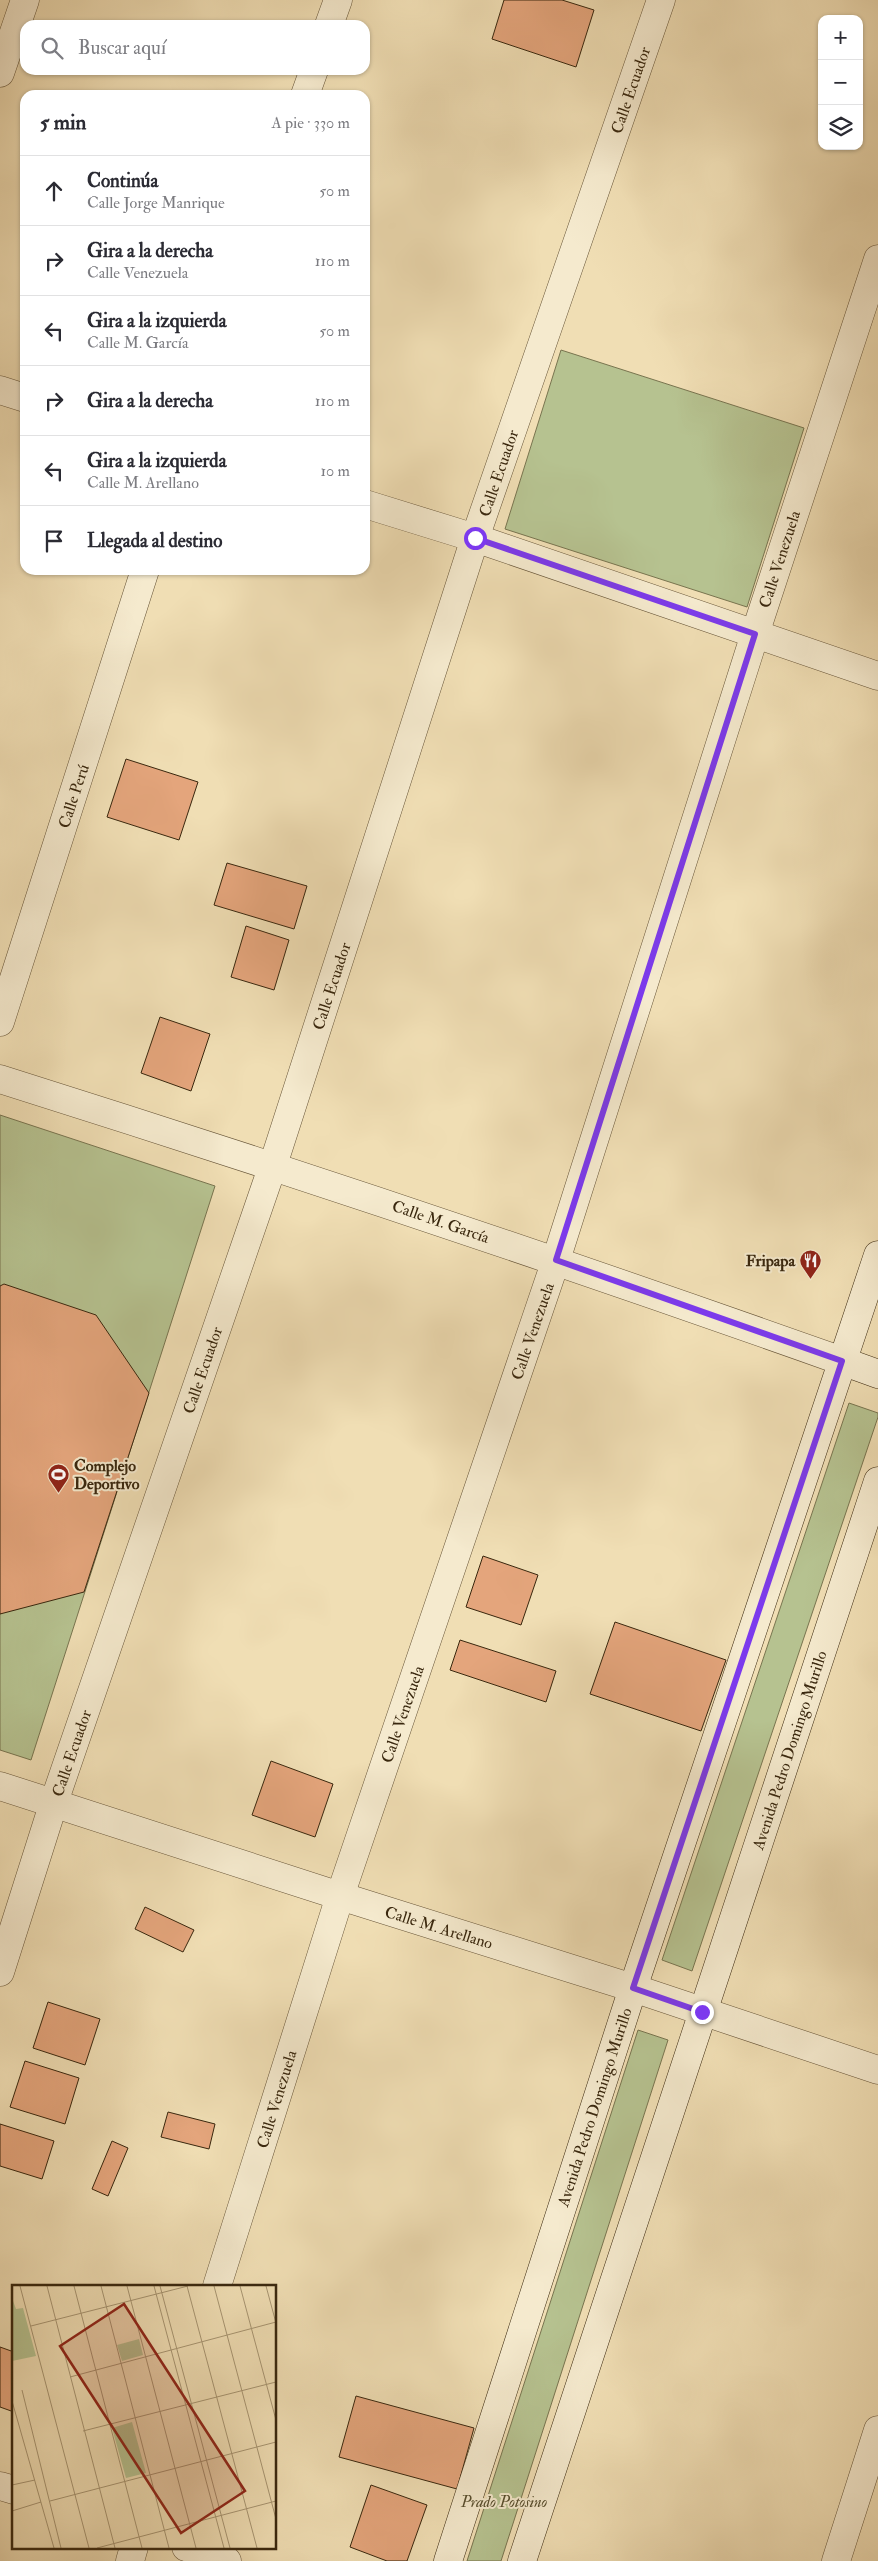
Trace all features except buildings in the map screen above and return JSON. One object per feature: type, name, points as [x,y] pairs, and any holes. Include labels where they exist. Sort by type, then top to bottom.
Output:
[{"type":"street","points":[[0,73],[25,0]]},
{"type":"street","points":[[331,20],[338,0]]},
{"type":"street","name":"Calle Ecuador","points":[[0,1972],[54,1802],[273,1164],[475,538],[661,0]]},
{"type":"street","points":[[307,90],[312,75]]},
{"type":"street","name":"Calle Venezuela","points":[[217,2285],[340,1896],[556,1260],[755,634],[878,259]]},
{"type":"street","points":[[0,390],[20,396]]},
{"type":"street","points":[[370,506],[475,538],[878,676]]},
{"type":"street","name":"Calle Perú","points":[[0,1022],[143,575]]},
{"type":"street","name":"Calle M. García","points":[[0,1078],[273,1164],[556,1260],[878,1374]]},
{"type":"street","name":"Avenida Pedro Domingo Murillo","points":[[448,2561],[633,1988],[878,1255]]},
{"type":"street","name":"Avenida Pedro Domingo Murillo","points":[[522,2561],[878,1481]]},
{"type":"street","name":"Calle M. Arellano","points":[[0,1786],[633,1988],[878,2070]]},
{"type":"street","points":[[836,2561],[878,2430]]},
{"type":"street","points":[[130,2561],[134,2548]]},
{"type":"street","points":[[189,2548],[226,2561]]},
{"type":"green space","points":[[561,350],[804,428],[747,607],[505,529]]},
{"type":"green space","name":"Complejo Deportivo","points":[[0,1115],[215,1186],[31,1760],[0,1750]]},
{"type":"green space","points":[[849,1403],[878,1413],[878,1417],[692,1971],[662,1960]]},
{"type":"green space","name":"Prado Potosino","points":[[638,2030],[668,2040],[501,2561],[467,2561]]},
{"type":"place","name":"Fripapa","points":[[811,1279]]},
{"type":"place","name":"Complejo Deportivo","points":[[58,1493]]},
{"type":"route","points":[[475,538],[755,634],[556,1260],[842,1361],[633,1988],[702,2012]]}]
